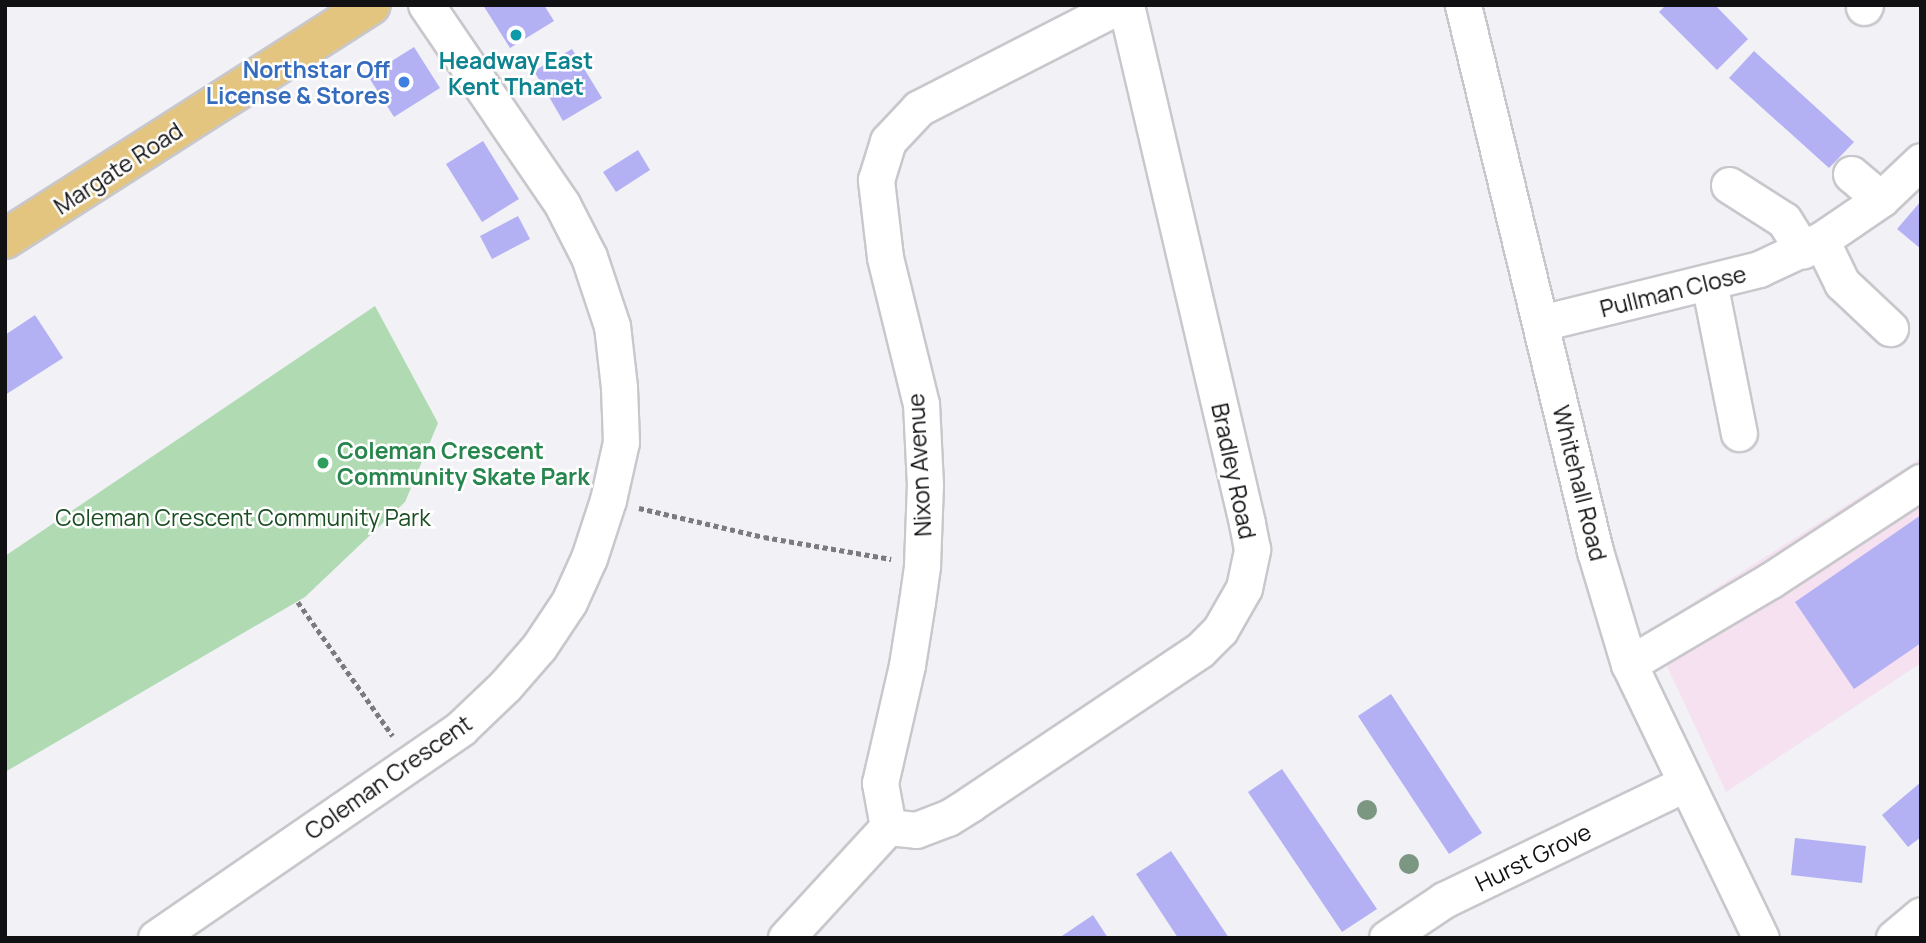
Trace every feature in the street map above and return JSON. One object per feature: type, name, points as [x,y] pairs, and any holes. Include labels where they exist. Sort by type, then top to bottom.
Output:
[{"type":"main road","name":"Margate Road","points":[[5,239],[371,5]]},
{"type":"street","name":"Coleman Crescent","points":[[164,935],[461,728],[505,687],[539,646],[569,601],[589,558],[608,500],[621,442],[619,387],[612,326],[589,257],[562,204],[426,5]]},
{"type":"street","name":"Nixon Avenue","points":[[888,827],[880,783],[907,665],[922,565],[925,485],[921,404],[885,257],[876,180],[888,141],[919,108],[1120,5]]},
{"type":"street","name":"Bradley Road","points":[[888,827],[916,830],[959,811],[1200,650],[1220,630],[1244,588],[1252,549],[1247,523],[1126,5]]},
{"type":"street","name":"Whitehall Road","points":[[1463,5],[1595,551],[1629,664],[1761,938]]},
{"type":"street","name":"Pullman Close","points":[[1541,323],[1759,269],[1812,245],[1881,199],[1921,161]]},
{"type":"street","points":[[1852,174],[1881,199]]},
{"type":"street","points":[[1729,186],[1784,220],[1812,245],[1842,283],[1890,328]]},
{"type":"street","points":[[1709,282],[1739,433]]},
{"type":"street","points":[[1629,664],[1771,580],[1921,482]]},
{"type":"street","name":"Hurst Grove","points":[[1387,938],[1444,900],[1684,783]]},
{"type":"street","points":[[786,938],[888,827]]},
{"type":"street","points":[[1894,938],[1921,915]]},
{"type":"path","points":[[608,500],[764,537],[922,565]]},
{"type":"path","points":[[298,602],[411,762]]},
{"type":"shaded area","points":[[1921,458],[1921,663],[1726,792],[1650,630]]},
{"type":"green space","name":"Coleman Crescent Community Park","points":[[375,306],[438,423],[405,502],[305,597],[5,772],[5,556]]},
{"type":"building","name":"Headway East Kent Thanet","points":[[483,5],[544,5],[554,21],[510,48]]},
{"type":"building","points":[[1666,5],[1715,5],[1748,39],[1717,70],[1659,12]]},
{"type":"building","name":"Northstar Off License & Stores","points":[[414,47],[440,88],[394,117],[368,76]]},
{"type":"building","points":[[572,49],[602,98],[563,121],[534,71]]},
{"type":"building","points":[[1754,51],[1854,142],[1829,168],[1729,78]]},
{"type":"building","points":[[483,141],[519,199],[482,222],[446,164]]},
{"type":"building","points":[[638,150],[650,170],[616,192],[603,172]]},
{"type":"building","points":[[1921,201],[1921,249],[1897,229]]},
{"type":"building","points":[[518,216],[530,239],[492,259],[480,236]]},
{"type":"building","points":[[35,315],[63,358],[5,395],[5,335]]},
{"type":"building","points":[[1921,515],[1921,643],[1854,689],[1795,602]]},
{"type":"building","points":[[1391,694],[1482,833],[1449,854],[1358,716]]},
{"type":"building","points":[[1282,769],[1377,909],[1342,932],[1248,792]]},
{"type":"building","points":[[1921,782],[1921,837],[1908,847],[1882,815]]},
{"type":"building","points":[[1795,838],[1866,846],[1862,883],[1791,875]]},
{"type":"building","points":[[1171,851],[1229,938],[1178,938],[1136,874]]},
{"type":"building","points":[[1093,915],[1108,938],[1059,938]]},
{"type":"place","name":"Headway East Kent Thanet","points":[[516,35]]},
{"type":"place","name":"Northstar Off License & Stores","points":[[404,82]]},
{"type":"place","name":"Coleman Crescent Community Skate Park","points":[[323,463]]}]
